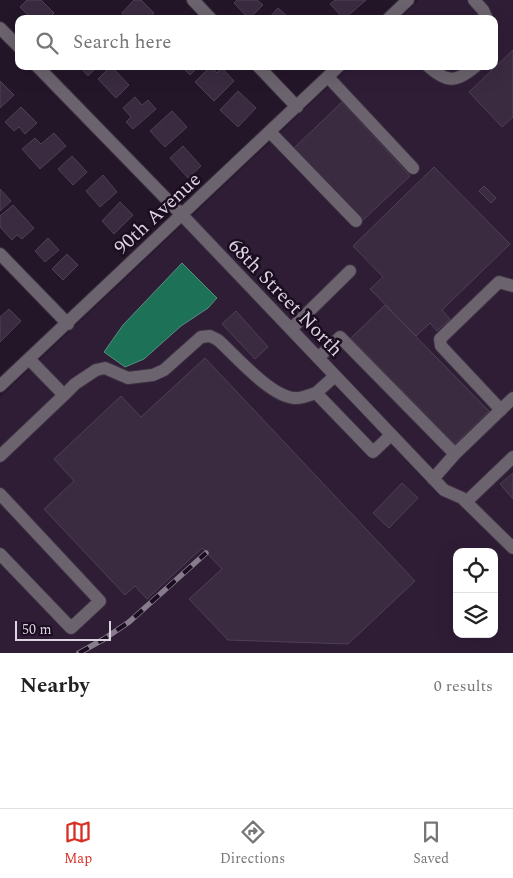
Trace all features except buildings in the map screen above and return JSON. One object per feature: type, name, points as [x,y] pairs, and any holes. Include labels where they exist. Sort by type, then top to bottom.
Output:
[{"type":"street","points":[[193,0],[207,15]]},
{"type":"street","points":[[392,15],[408,0]]},
{"type":"street","points":[[474,0],[485,15]]},
{"type":"street","points":[[0,28],[15,44]]},
{"type":"street","name":"68th Street North","points":[[41,70],[182,215],[433,479],[444,490],[462,498],[513,548]]},
{"type":"street","points":[[262,70],[297,107]]},
{"type":"street","name":"90th Avenue","points":[[0,386],[68,324],[335,70]]},
{"type":"street","points":[[433,70],[440,76],[453,80],[471,70]]},
{"type":"street","points":[[328,77],[413,168]]},
{"type":"street","points":[[270,132],[356,221]]},
{"type":"street","points":[[0,254],[68,324]]},
{"type":"street","points":[[291,329],[350,271]]},
{"type":"street","points":[[501,410],[441,346],[440,339],[499,282],[513,286]]},
{"type":"street","points":[[0,456],[75,384],[96,370],[105,368],[128,378],[153,375],[164,370],[202,337],[210,336],[218,340],[266,385],[283,396],[295,398],[316,393],[335,376]]},
{"type":"street","points":[[318,358],[340,337],[455,454]]},
{"type":"street","points":[[29,359],[64,395]]},
{"type":"street","points":[[316,393],[373,452],[391,435]]},
{"type":"street","points":[[433,479],[455,454],[513,398]]},
{"type":"street","points":[[466,502],[513,457]]},
{"type":"street","points":[[0,494],[100,601],[71,628],[0,554]]},
{"type":"shaded area","points":[[419,0],[513,0],[513,538],[466,493],[447,484],[192,216],[346,70],[498,70],[498,15],[403,15]]},
{"type":"shaded area","points":[[182,225],[439,495],[458,504],[513,557],[513,653],[0,653],[0,397]],"holes":[[[182,263],[217,299],[208,308],[181,326],[144,359]]]},
{"type":"shaded area","points":[[182,263],[217,298],[208,308],[181,326],[144,359],[125,367],[104,352],[123,325]]},
{"type":"railway","points":[[79,653],[129,622],[206,553]]}]
